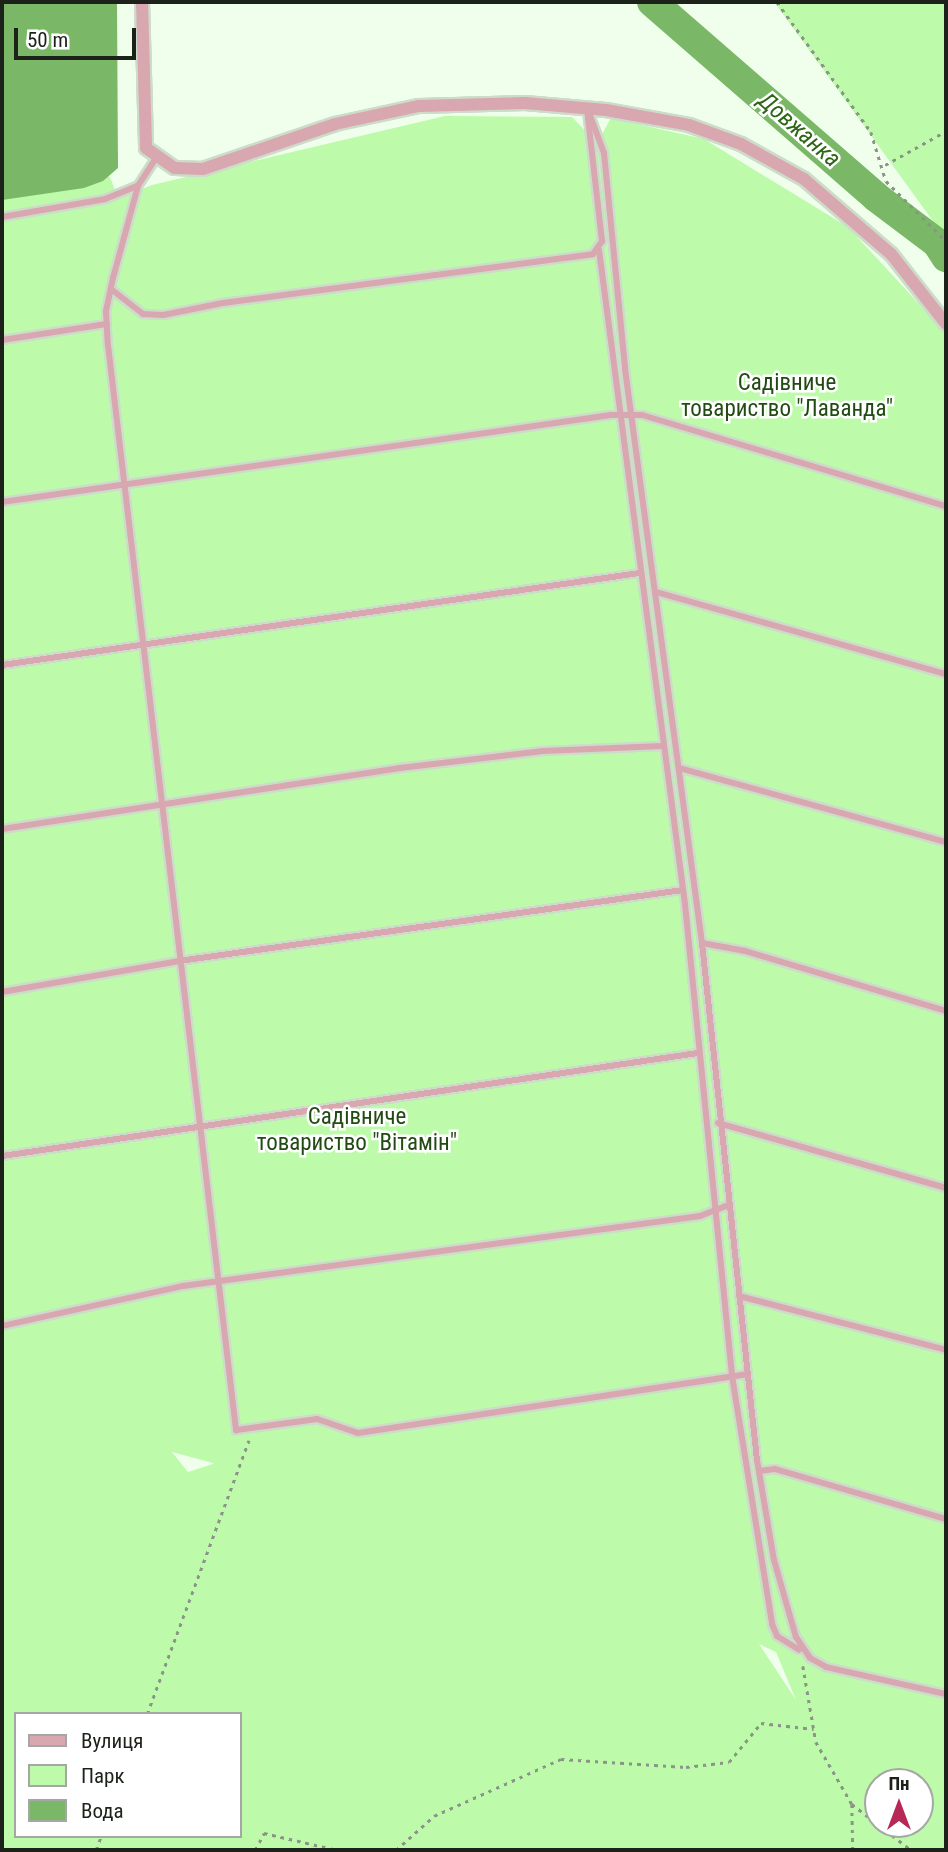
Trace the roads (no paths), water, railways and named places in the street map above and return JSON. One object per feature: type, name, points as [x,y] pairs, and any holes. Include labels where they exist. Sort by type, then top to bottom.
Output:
[{"type":"street","points":[[142,2],[146,148],[156,158],[175,168],[203,169],[335,124],[419,106],[525,103],[587,108],[689,125],[741,144],[804,179],[891,254],[946,324]]},
{"type":"lane","points":[[587,108],[599,250],[639,573],[683,890],[732,1376],[772,1624],[777,1636],[826,1667],[946,1694]]},
{"type":"lane","points":[[587,108],[604,153],[633,416],[702,943],[718,1123],[759,1471],[775,1560],[801,1651]]},
{"type":"lane","points":[[156,158],[138,186],[111,289],[107,324],[178,961],[236,1430],[317,1419],[358,1433],[747,1374]]},
{"type":"lane","points":[[2,217],[105,199],[126,187],[138,186]]},
{"type":"lane","points":[[111,289],[143,314],[163,316],[599,250]]},
{"type":"lane","points":[[2,340],[107,324]]},
{"type":"lane","points":[[2,502],[123,482],[620,415],[642,415],[946,506]]},
{"type":"lane","points":[[2,665],[639,573]]},
{"type":"lane","points":[[656,593],[946,674]]},
{"type":"lane","points":[[2,829],[160,804],[543,751],[662,746]]},
{"type":"lane","points":[[679,768],[946,842]]},
{"type":"lane","points":[[2,992],[178,961],[683,890]]},
{"type":"lane","points":[[702,943],[744,951],[946,1011]]},
{"type":"lane","points":[[2,1156],[698,1053]]},
{"type":"lane","points":[[718,1123],[946,1188]]},
{"type":"lane","points":[[2,1326],[183,1286],[219,1285],[716,1213],[729,1205]]},
{"type":"lane","points":[[739,1296],[946,1350]]},
{"type":"lane","points":[[759,1471],[775,1469],[946,1519]]},
{"type":"water","points":[[2,2],[117,2],[118,168],[103,181],[84,188],[2,200]]},
{"type":"waterway","name":"Довжанка","points":[[652,2],[876,197],[937,243],[946,257]]},
{"type":"park label","name":"Садівниче товариство \"Лаванда\"","points":[[787,396]]},
{"type":"park label","name":"Садівниче товариство \"Вітамін\"","points":[[357,1130]]}]
